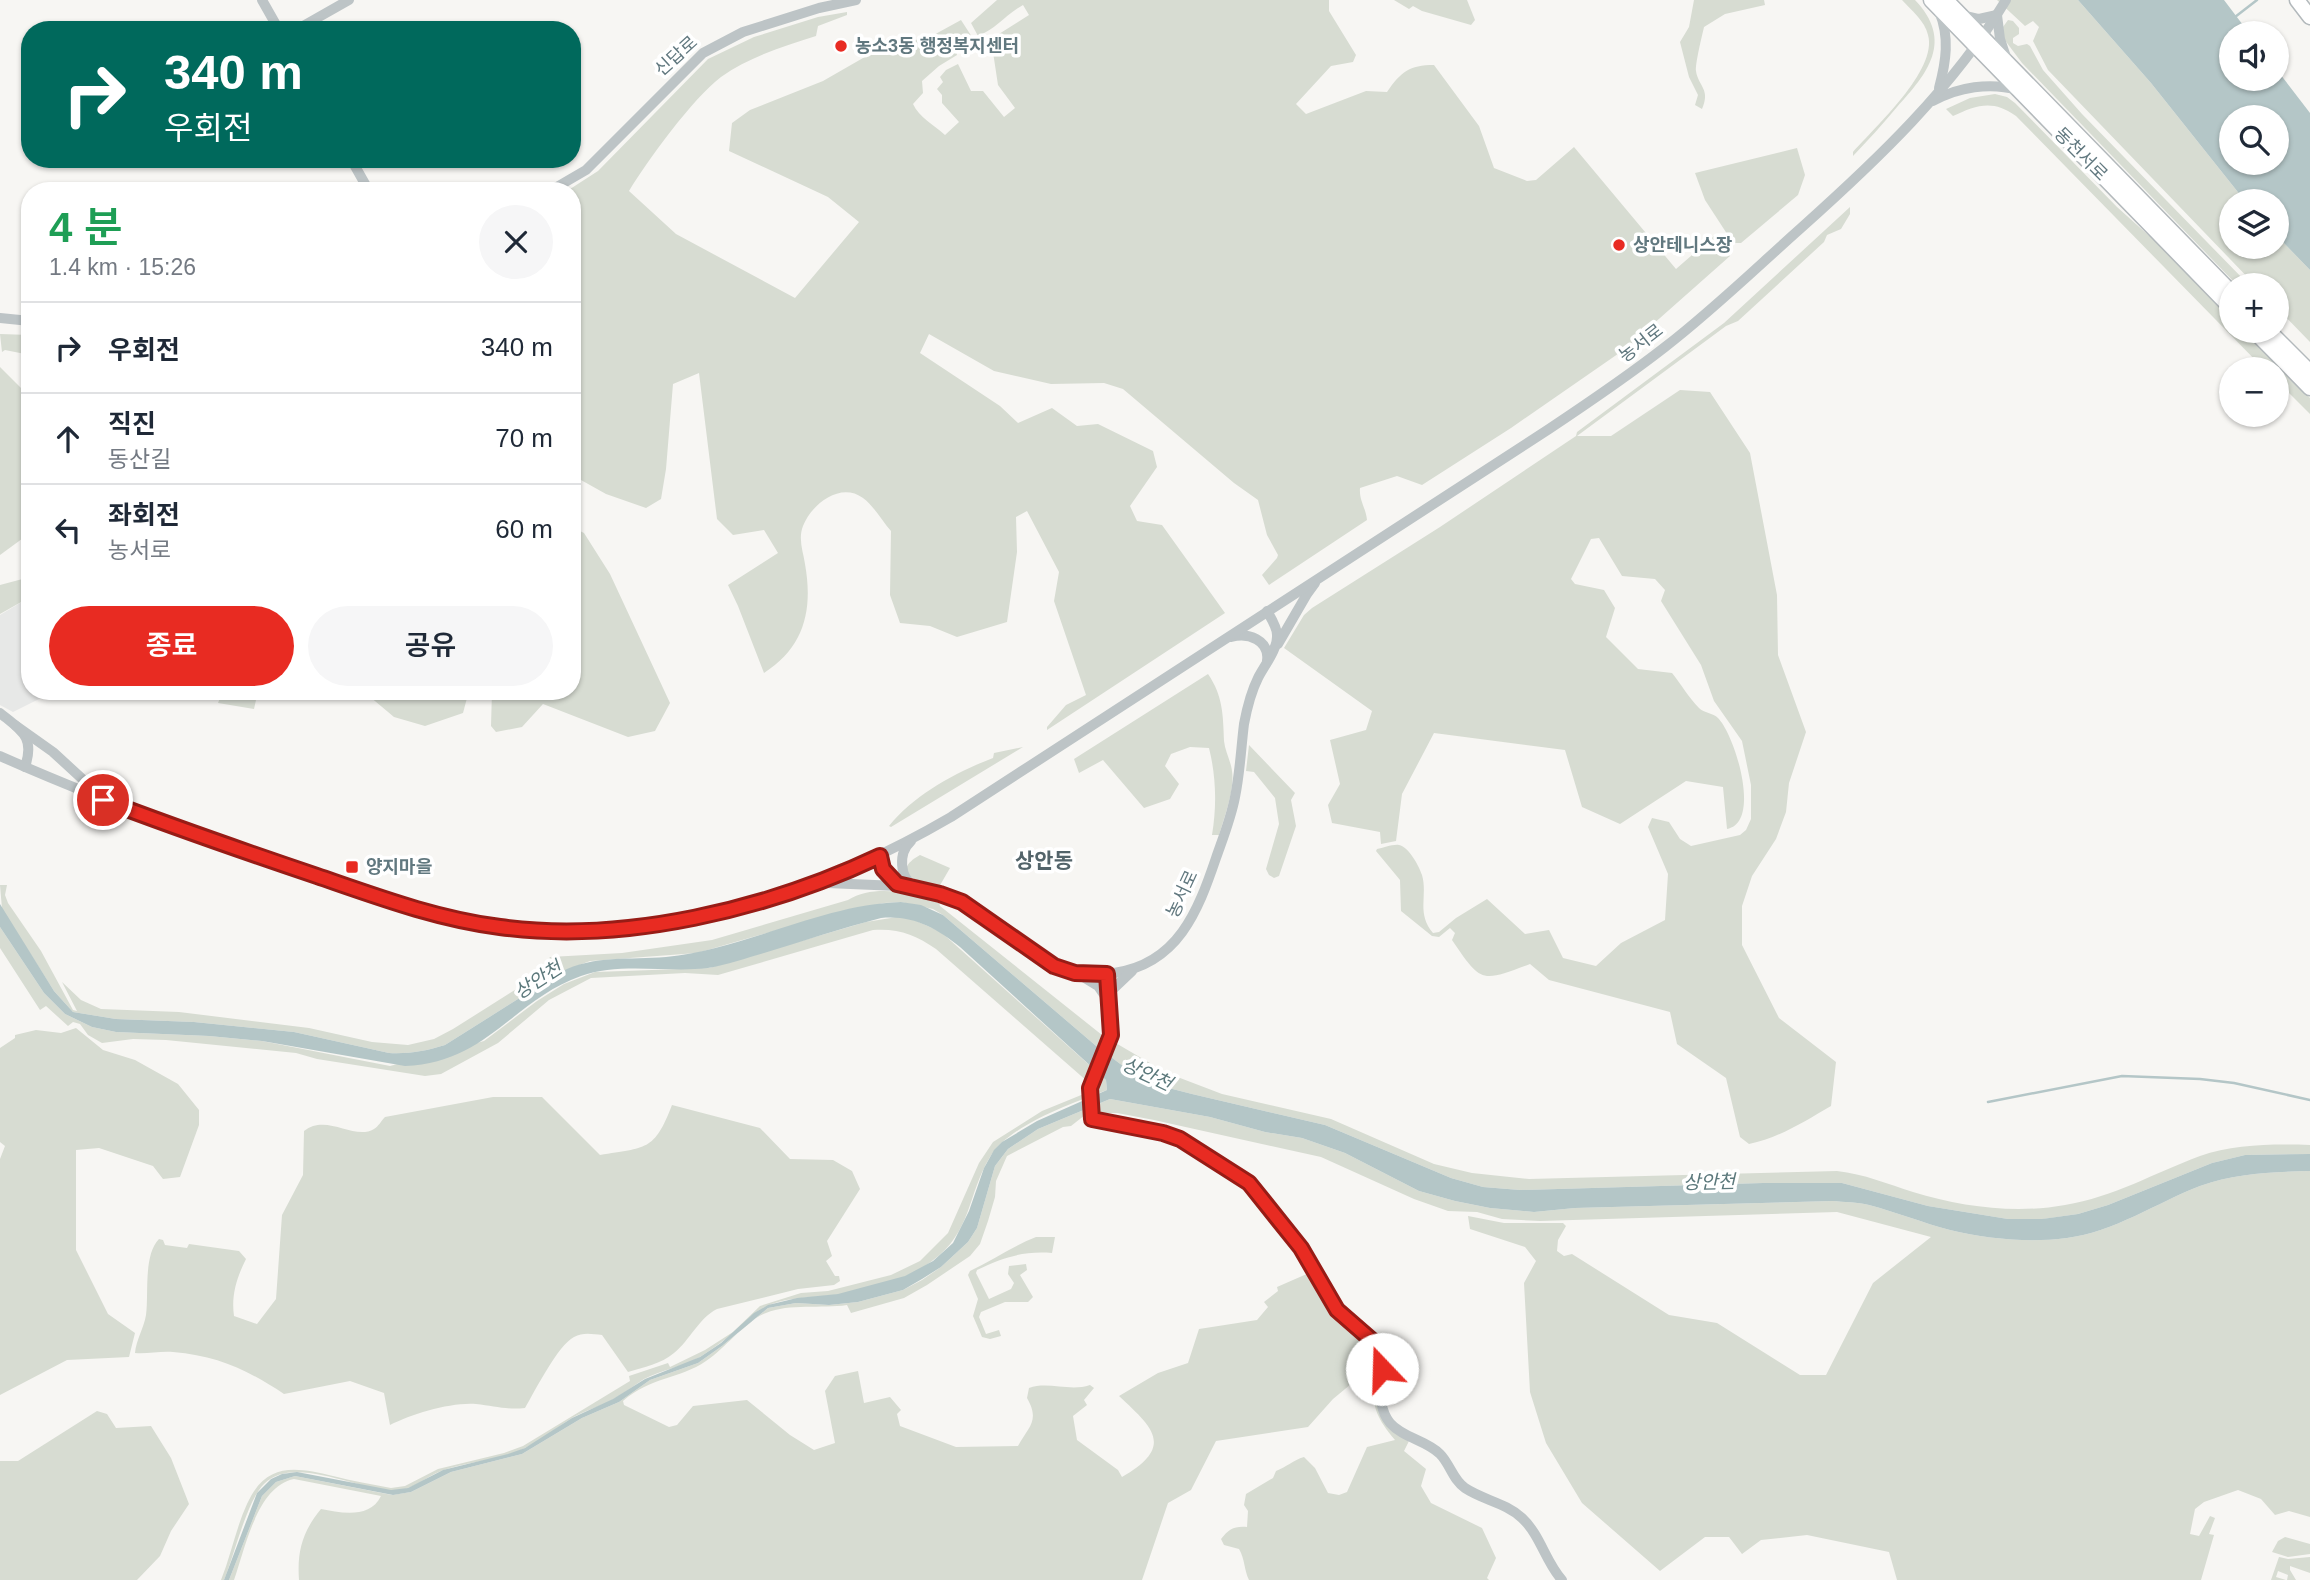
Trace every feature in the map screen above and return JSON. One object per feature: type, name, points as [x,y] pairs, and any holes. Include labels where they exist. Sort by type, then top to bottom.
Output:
[{"type":"main road","points":[[2297,0],[2310,17]]},
{"type":"main road","name":"동천서로","points":[[1938,2],[1960,13],[2018,90],[2219,295]]},
{"type":"main road","name":"동천서로","points":[[1938,2],[1979,41],[2008,63],[2219,280]]},
{"type":"main road","points":[[2266,343],[2310,388]]},
{"type":"main road","points":[[2281,343],[2310,372]]},
{"type":"street","points":[[262,0],[274,21]]},
{"type":"street","points":[[312,21],[349,0]]},
{"type":"street","name":"신답로","points":[[565,182],[586,170],[703,52],[752,29],[856,0]]},
{"type":"street","name":"농서로","points":[[0,756],[103,800],[197,835],[430,914],[503,928],[589,930],[648,924],[745,906],[814,885],[914,839],[1549,429],[1667,345],[1852,181],[1938,92],[1979,41],[2006,0]]},
{"type":"street","points":[[1938,2],[1946,46],[1938,92]]},
{"type":"street","points":[[1960,13],[1979,19],[1997,15],[2000,39],[2008,63]]},
{"type":"street","points":[[1927,104],[1967,89],[1995,86],[2018,90]]},
{"type":"street","points":[[0,318],[21,320]]},
{"type":"street","points":[[1267,661],[1307,594],[1330,570]]},
{"type":"street","name":"농서로","points":[[880,856],[887,875],[897,884],[962,902],[1045,961],[1075,973],[1107,974],[1137,967],[1154,958],[1179,938],[1200,904],[1235,799],[1247,708],[1277,635],[1267,611]]},
{"type":"street","points":[[1224,639],[1240,634],[1256,639],[1266,648],[1267,661]]},
{"type":"street","points":[[0,713],[68,765],[103,800]]},
{"type":"street","points":[[15,725],[29,742],[30,750],[25,767]]},
{"type":"street","points":[[912,887],[903,871],[903,852],[914,839]]},
{"type":"street","points":[[814,885],[829,883],[912,887]]},
{"type":"street","points":[[1108,1001],[1116,985],[1137,967]]},
{"type":"street","points":[[1075,973],[1098,986],[1108,1001]]},
{"type":"street","points":[[1107,974],[1110,1040],[1091,1088],[1092,1117],[1180,1139],[1249,1183],[1301,1248],[1337,1310],[1376,1344],[1381,1362],[1381,1402],[1390,1422],[1440,1454],[1464,1488],[1503,1505],[1520,1516],[1541,1543],[1552,1567],[1562,1580]]},
{"type":"shaded area","points":[[997,0],[1329,0],[1329,11],[1356,55],[1353,62],[1331,66],[1296,104],[1306,114],[1366,91],[1387,92],[1406,71],[1418,66],[1434,65],[1479,126],[1494,168],[1527,181],[1536,180],[1574,147],[1676,269],[1715,235],[1730,256],[1625,349],[1511,428],[1422,485],[1397,476],[1360,488],[1367,520],[1269,585],[1262,575],[1278,555],[1267,535],[1258,500],[1234,483],[1123,389],[1104,383],[1051,384],[994,371],[929,334],[920,353],[1000,406],[1018,423],[1052,408],[1077,426],[1098,424],[1153,451],[1157,467],[1130,506],[1137,521],[1162,525],[1225,613],[1047,730],[1066,705],[1086,695],[1054,601],[1059,572],[1027,511],[1016,517],[1017,552],[1007,622],[957,637],[930,626],[900,623],[890,595],[891,531],[867,501],[854,493],[845,492],[819,503],[803,526],[801,540],[808,596],[803,626],[789,651],[764,673],[728,585],[778,553],[764,530],[733,535],[717,519],[699,373],[673,384],[661,499],[646,508],[606,494],[581,480],[581,182],[598,171],[708,59],[754,37],[818,17],[847,12],[847,15],[818,26],[816,36],[755,58],[721,77],[685,114],[629,191],[676,234],[795,298],[859,222],[828,197],[729,151],[732,123],[750,110],[823,81],[870,54],[896,44],[930,37],[961,20],[972,37],[954,43],[957,55],[922,81],[923,93],[913,104],[923,117],[945,135],[959,122],[942,103],[942,95],[937,89],[943,82],[940,77],[946,70],[958,64],[971,91],[983,91],[1004,117],[1015,108],[998,85],[991,39],[1029,15],[1023,5],[978,36],[971,23]]},
{"type":"shaded area","points":[[1394,0],[1467,0],[1475,20],[1471,25],[1413,6],[1409,9]]},
{"type":"shaded area","points":[[1694,0],[1764,0],[1765,5],[1725,14],[1704,27],[1696,67],[1697,76],[1705,92],[1702,109],[1695,105],[1698,95],[1689,77],[1680,42],[1689,27]]},
{"type":"shaded area","points":[[1902,0],[1915,0],[1927,15],[1935,43],[1932,56],[1918,82],[1853,156],[1853,152],[1889,113],[1924,65],[1929,49],[1928,35],[1924,25]]},
{"type":"shaded area","points":[[1997,0],[2078,0],[2151,83],[2219,168],[2219,175],[2224,175],[2235,189],[2219,189],[2219,248],[2048,70],[2033,41],[2039,27],[2033,21],[2025,26]]},
{"type":"shaded area","points":[[2078,0],[2224,0],[2240,21],[2219,21],[2219,91],[2289,91],[2289,86],[2310,113],[2310,270],[2289,248],[2289,189],[2235,189],[2224,175],[2289,175],[2289,105],[2219,105],[2219,168],[2151,83]]},
{"type":"shaded area","points":[[2008,20],[2013,21],[2019,28],[2019,34],[2013,38],[2013,43],[2030,46],[2043,70],[2082,114],[2219,254],[2219,259],[2224,259],[2237,273],[2225,273],[2022,63],[2004,39],[2003,27]]},
{"type":"shaded area","points":[[1995,94],[2007,97],[2015,103],[2117,207],[2176,260],[2219,305],[2219,323],[2016,116],[2000,107],[1992,106],[1969,109],[1953,116],[1946,109],[1970,98]]},
{"type":"shaded area","points":[[1797,148],[1805,175],[1798,195],[1741,243],[1733,243],[1705,200],[1695,173]]},
{"type":"shaded area","points":[[1850,207],[1850,214],[1841,229],[1827,235],[1824,242],[1738,321],[1726,326],[1577,436],[1611,436],[1680,390],[1710,392],[1750,453],[1777,595],[1778,655],[1806,732],[1789,783],[1786,812],[1776,839],[1752,876],[1742,906],[1742,945],[1779,1018],[1836,1062],[1831,1106],[1781,1133],[1749,1144],[1740,1137],[1726,1078],[1677,1044],[1670,1012],[1549,980],[1530,964],[1492,976],[1477,972],[1452,940],[1455,933],[1450,928],[1439,937],[1432,936],[1401,911],[1400,880],[1376,851],[1399,845],[1413,857],[1422,875],[1425,918],[1433,933],[1439,932],[1487,899],[1525,934],[1549,930],[1563,958],[1596,966],[1621,943],[1665,920],[1668,874],[1648,827],[1652,818],[1669,822],[1680,839],[1691,846],[1740,835],[1746,830],[1751,819],[1751,785],[1742,741],[1714,701],[1701,665],[1661,601],[1665,590],[1655,579],[1622,576],[1599,538],[1591,539],[1571,579],[1575,584],[1604,590],[1615,608],[1606,637],[1638,669],[1672,673],[1699,708],[1716,716],[1725,727],[1738,759],[1744,796],[1743,812],[1737,823],[1727,829],[1723,787],[1686,781],[1620,824],[1582,807],[1565,750],[1434,733],[1402,794],[1396,841],[1381,844],[1380,832],[1332,823],[1328,805],[1340,784],[1330,740],[1366,730],[1372,711],[1284,648],[1304,615],[1312,608],[1576,436],[1577,432],[1724,323]]},
{"type":"shaded area","points":[[2289,248],[2310,270],[2310,342],[2289,320],[2289,273],[2243,273],[2230,259],[2289,259]]},
{"type":"shaded area","points":[[0,334],[21,335],[21,353],[5,350],[2,352]]},
{"type":"shaded area","points":[[2239,343],[2257,343],[2270,357],[2252,357]]},
{"type":"shaded area","points":[[0,367],[21,388],[21,540],[0,555]]},
{"type":"shaded area","points":[[2289,376],[2310,398],[2310,414],[2289,393]]},
{"type":"shaded area","points":[[581,532],[610,574],[670,703],[655,731],[628,737],[543,704],[522,727],[496,732],[491,726],[492,700],[581,700]]},
{"type":"shaded area","points":[[21,579],[21,602],[0,614],[0,585]]},
{"type":"shaded area","points":[[21,602],[21,700],[37,700],[13,712],[0,705],[0,615]]},
{"type":"shaded area","points":[[1208,674],[1219,698],[1225,745],[1233,778],[1219,835],[1212,835],[1215,791],[1209,748],[1190,747],[1171,754],[1165,766],[1179,784],[1170,799],[1144,808],[1103,760],[1079,773],[1074,759]]},
{"type":"shaded area","points":[[219,700],[256,700],[254,709],[218,703]]},
{"type":"shaded area","points":[[374,700],[466,700],[463,713],[425,726],[394,717]]},
{"type":"shaded area","points":[[1249,745],[1295,793],[1291,800],[1296,826],[1279,876],[1274,878],[1266,869],[1279,824],[1275,798],[1254,772],[1246,771]]},
{"type":"shaded area","points":[[1023,747],[889,826],[911,804],[937,786],[993,758],[994,753]]},
{"type":"shaded area","points":[[920,855],[950,868],[939,887],[916,880],[907,872],[911,861]]},
{"type":"shaded area","points":[[0,885],[7,885],[5,895],[8,903],[41,951],[73,1010],[77,1011],[62,982],[81,1000],[101,1009],[179,1012],[309,1028],[372,1042],[408,1045],[434,1039],[453,1029],[534,978],[550,957],[622,953],[712,940],[869,892],[892,891],[938,900],[940,906],[1102,1035],[1167,1073],[1222,1094],[1331,1119],[1434,1164],[1472,1173],[1529,1179],[1837,1171],[1950,1202],[2027,1209],[2065,1205],[2100,1196],[2200,1156],[2226,1149],[2310,1145],[2310,1154],[2245,1155],[2212,1163],[2108,1205],[2078,1214],[2043,1219],[2008,1219],[1928,1206],[1842,1183],[1520,1190],[1483,1187],[1451,1178],[1325,1125],[1157,1085],[1135,1075],[1095,1045],[943,915],[933,909],[901,902],[830,915],[697,953],[590,961],[561,972],[445,1045],[417,1052],[389,1053],[294,1032],[194,1022],[116,1019],[73,1012],[54,991],[2,909]]},
{"type":"shaded area","points":[[901,902],[921,905],[943,915],[1095,1045],[1135,1075],[1157,1085],[1325,1125],[1451,1178],[1483,1187],[1520,1190],[1842,1183],[1928,1206],[2008,1219],[2042,1219],[2078,1214],[2108,1205],[2212,1163],[2245,1155],[2310,1154],[2310,1171],[2227,1178],[2200,1186],[2101,1230],[2053,1239],[2023,1240],[1979,1236],[1869,1205],[1832,1201],[1575,1208],[1534,1212],[1490,1208],[1419,1191],[1345,1153],[1302,1138],[1265,1132],[1210,1117],[1110,1099],[1038,1129],[1008,1149],[995,1166],[977,1228],[968,1242],[941,1267],[903,1290],[858,1302],[829,1305],[796,1303],[768,1308],[698,1363],[650,1380],[619,1402],[582,1418],[522,1454],[451,1472],[411,1492],[393,1495],[295,1476],[276,1482],[262,1496],[229,1580],[224,1580],[257,1493],[271,1479],[282,1474],[297,1472],[391,1490],[408,1488],[443,1470],[525,1448],[572,1418],[613,1399],[645,1379],[700,1357],[721,1343],[754,1313],[768,1305],[797,1298],[838,1294],[905,1276],[933,1261],[953,1243],[994,1150],[1002,1142],[1037,1121],[1107,1090],[1106,1080],[960,947],[923,924],[903,919],[881,918],[708,968],[611,970],[581,976],[536,1000],[479,1043],[458,1054],[433,1062],[405,1066],[262,1041],[116,1032],[92,1027],[65,1014],[44,993],[0,927],[0,904],[54,991],[73,1012],[116,1019],[194,1022],[294,1032],[396,1053],[417,1052],[445,1045],[561,972],[586,963],[696,952],[843,910]]},
{"type":"shaded area","points":[[897,917],[912,919],[941,932],[1106,1080],[1107,1090],[1043,1116],[999,1145],[983,1171],[955,1238],[945,1250],[921,1269],[895,1281],[866,1289],[772,1304],[757,1312],[727,1338],[700,1357],[644,1379],[612,1400],[572,1418],[525,1448],[505,1456],[441,1471],[408,1488],[396,1491],[381,1489],[309,1473],[292,1472],[277,1476],[264,1484],[252,1502],[224,1580],[221,1580],[247,1504],[255,1490],[273,1474],[294,1470],[306,1471],[391,1488],[405,1486],[438,1469],[523,1446],[630,1381],[629,1376],[668,1363],[670,1367],[705,1350],[733,1332],[760,1306],[801,1293],[828,1291],[891,1275],[920,1261],[948,1233],[979,1163],[993,1142],[1042,1111],[1096,1089],[936,949],[899,931],[873,930],[718,975],[685,973],[591,978],[549,1000],[498,1043],[441,1074],[425,1076],[317,1059],[296,1053],[166,1040],[133,1039],[102,1043],[88,1035],[80,1024],[73,1022],[68,1026],[46,1006],[40,1010],[0,948],[0,927],[44,993],[65,1014],[92,1027],[116,1032],[262,1041],[390,1066],[484,1041],[564,984],[595,972],[709,968],[866,922]]},
{"type":"shaded area","points":[[76,1028],[103,1050],[135,1060],[178,1084],[199,1110],[199,1125],[180,1177],[163,1179],[153,1166],[99,1148],[76,1150],[76,1250],[108,1314],[135,1333],[129,1357],[67,1360],[0,1395],[0,1159],[5,1146],[0,1142],[0,1048],[15,1038],[15,1035],[36,1030],[61,1033]]},
{"type":"shaded area","points":[[493,1097],[542,1097],[600,1155],[646,1145],[660,1132],[672,1105],[760,1128],[790,1159],[833,1160],[852,1171],[860,1189],[827,1241],[832,1256],[826,1261],[840,1281],[834,1285],[798,1289],[717,1309],[705,1318],[669,1357],[628,1372],[602,1335],[577,1335],[554,1358],[525,1408],[455,1405],[420,1413],[390,1425],[384,1393],[350,1381],[284,1394],[257,1377],[218,1360],[173,1352],[135,1353],[146,1315],[151,1255],[159,1239],[163,1240],[165,1245],[187,1248],[189,1244],[239,1251],[246,1259],[235,1286],[234,1316],[257,1324],[276,1299],[282,1215],[303,1175],[304,1131],[322,1125],[366,1132],[375,1128],[385,1117]]},
{"type":"shaded area","points":[[1110,1099],[1210,1117],[1265,1132],[1302,1138],[1345,1153],[1419,1191],[1490,1208],[1534,1212],[1575,1208],[1832,1201],[1869,1205],[1979,1236],[2023,1240],[2053,1239],[2101,1230],[2200,1186],[2227,1178],[2310,1171],[2310,1517],[2289,1511],[2275,1515],[2261,1499],[2238,1490],[2204,1502],[2195,1509],[2190,1534],[2199,1536],[2210,1516],[2215,1518],[2209,1534],[2214,1535],[2201,1580],[1897,1580],[1889,1552],[1807,1535],[1761,1540],[1742,1554],[1729,1537],[1705,1537],[1660,1571],[1582,1503],[1546,1443],[1530,1392],[1524,1283],[1536,1261],[1525,1247],[1470,1229],[1468,1216],[1504,1223],[1563,1223],[1566,1226],[1558,1240],[1557,1251],[1564,1256],[1572,1254],[1669,1315],[1717,1323],[1800,1375],[1826,1375],[1873,1283],[1931,1237],[1837,1212],[1540,1221],[1502,1219],[1477,1212],[1448,1211],[1414,1199],[1321,1157],[1117,1113],[1085,1115],[1071,1126],[1063,1127],[1007,1156],[996,1181],[995,1197],[980,1244],[970,1256],[927,1285],[904,1298],[851,1313],[847,1305],[795,1307],[775,1310],[753,1320],[768,1308],[796,1303],[829,1305],[858,1302],[903,1290],[922,1280],[968,1242],[977,1228],[995,1166],[1008,1149],[1038,1129]]},
{"type":"shaded area","points":[[1036,1237],[1055,1237],[1052,1253],[1014,1256],[977,1270],[989,1299],[1011,1289],[1014,1283],[1008,1274],[1009,1266],[1026,1264],[1027,1270],[1020,1275],[1033,1297],[1028,1302],[1005,1302],[981,1312],[979,1317],[986,1334],[999,1330],[1001,1336],[990,1339],[982,1337],[973,1316],[978,1299],[968,1275],[970,1271]]},
{"type":"shaded area","points":[[1309,1273],[1331,1312],[1341,1323],[1364,1338],[1374,1350],[1378,1404],[1409,1441],[1404,1451],[1426,1469],[1421,1486],[1431,1503],[1482,1528],[1496,1558],[1487,1578],[1489,1580],[1249,1580],[1239,1549],[1224,1545],[1221,1539],[1229,1531],[1247,1527],[1248,1511],[1244,1505],[1246,1494],[1273,1478],[1276,1471],[1304,1457],[1315,1468],[1328,1493],[1339,1495],[1347,1492],[1367,1447],[1395,1440],[1377,1413],[1373,1388],[1374,1365],[1333,1399],[1308,1427],[1216,1441],[1191,1490],[1168,1503],[1142,1580],[299,1580],[302,1543],[309,1526],[321,1509],[354,1513],[370,1508],[381,1496],[294,1479],[281,1484],[262,1506],[254,1520],[234,1580],[229,1580],[262,1496],[276,1482],[295,1476],[392,1495],[411,1492],[451,1472],[522,1454],[582,1418],[619,1402],[650,1380],[698,1363],[740,1331],[706,1361],[644,1387],[623,1401],[624,1405],[669,1427],[677,1425],[693,1406],[747,1400],[790,1435],[814,1450],[835,1443],[825,1391],[835,1376],[858,1371],[864,1403],[890,1397],[901,1410],[897,1414],[900,1426],[956,1447],[1018,1446],[1033,1418],[1027,1398],[1029,1388],[1090,1385],[1094,1388],[1084,1400],[1087,1405],[1073,1416],[1077,1440],[1118,1470],[1122,1477],[1149,1456],[1153,1436],[1141,1417],[1119,1396],[1158,1373],[1188,1363],[1199,1329],[1257,1320],[1268,1307],[1264,1302],[1278,1291],[1277,1287]]},
{"type":"shaded area","points":[[97,1411],[107,1414],[116,1428],[151,1426],[171,1458],[189,1504],[171,1531],[160,1556],[137,1580],[0,1580],[0,1461],[18,1461]]},
{"type":"shaded area","points":[[2285,1537],[2310,1544],[2310,1554],[2288,1557],[2272,1552],[2278,1541]]},
{"type":"shaded area","points":[[2279,1557],[2310,1557],[2310,1573],[2290,1566],[2296,1580],[2287,1580],[2288,1575],[2278,1571],[2276,1577],[2286,1580],[2271,1580]]},
{"type":"waterway","points":[[2235,17],[2257,0]]},
{"type":"waterway","points":[[1988,1102],[2122,1076],[2234,1083],[2310,1100]]},
{"type":"place","name":"농소3동 행정복지센터","points":[[841,46]]},
{"type":"place","name":"상안테니스장","points":[[1619,245]]},
{"type":"place","name":"양지마을","points":[[352,867]]},
{"type":"district","name":"상안동","points":[[1044,860]]},
{"type":"route","points":[[103,800],[197,835],[430,914],[503,928],[589,930],[695,917],[793,892],[880,856],[883,869],[897,884],[962,902],[1054,966],[1075,973],[1107,974],[1111,1035],[1090,1088],[1092,1119],[1180,1139],[1249,1183],[1301,1248],[1337,1310],[1376,1344],[1382,1369]]},
{"type":"water label","name":"상안천","points":[[538,980]]},
{"type":"water label","name":"상안천","points":[[1147,1074]]},
{"type":"water label","name":"상안천","points":[[1709,1182]]}]
